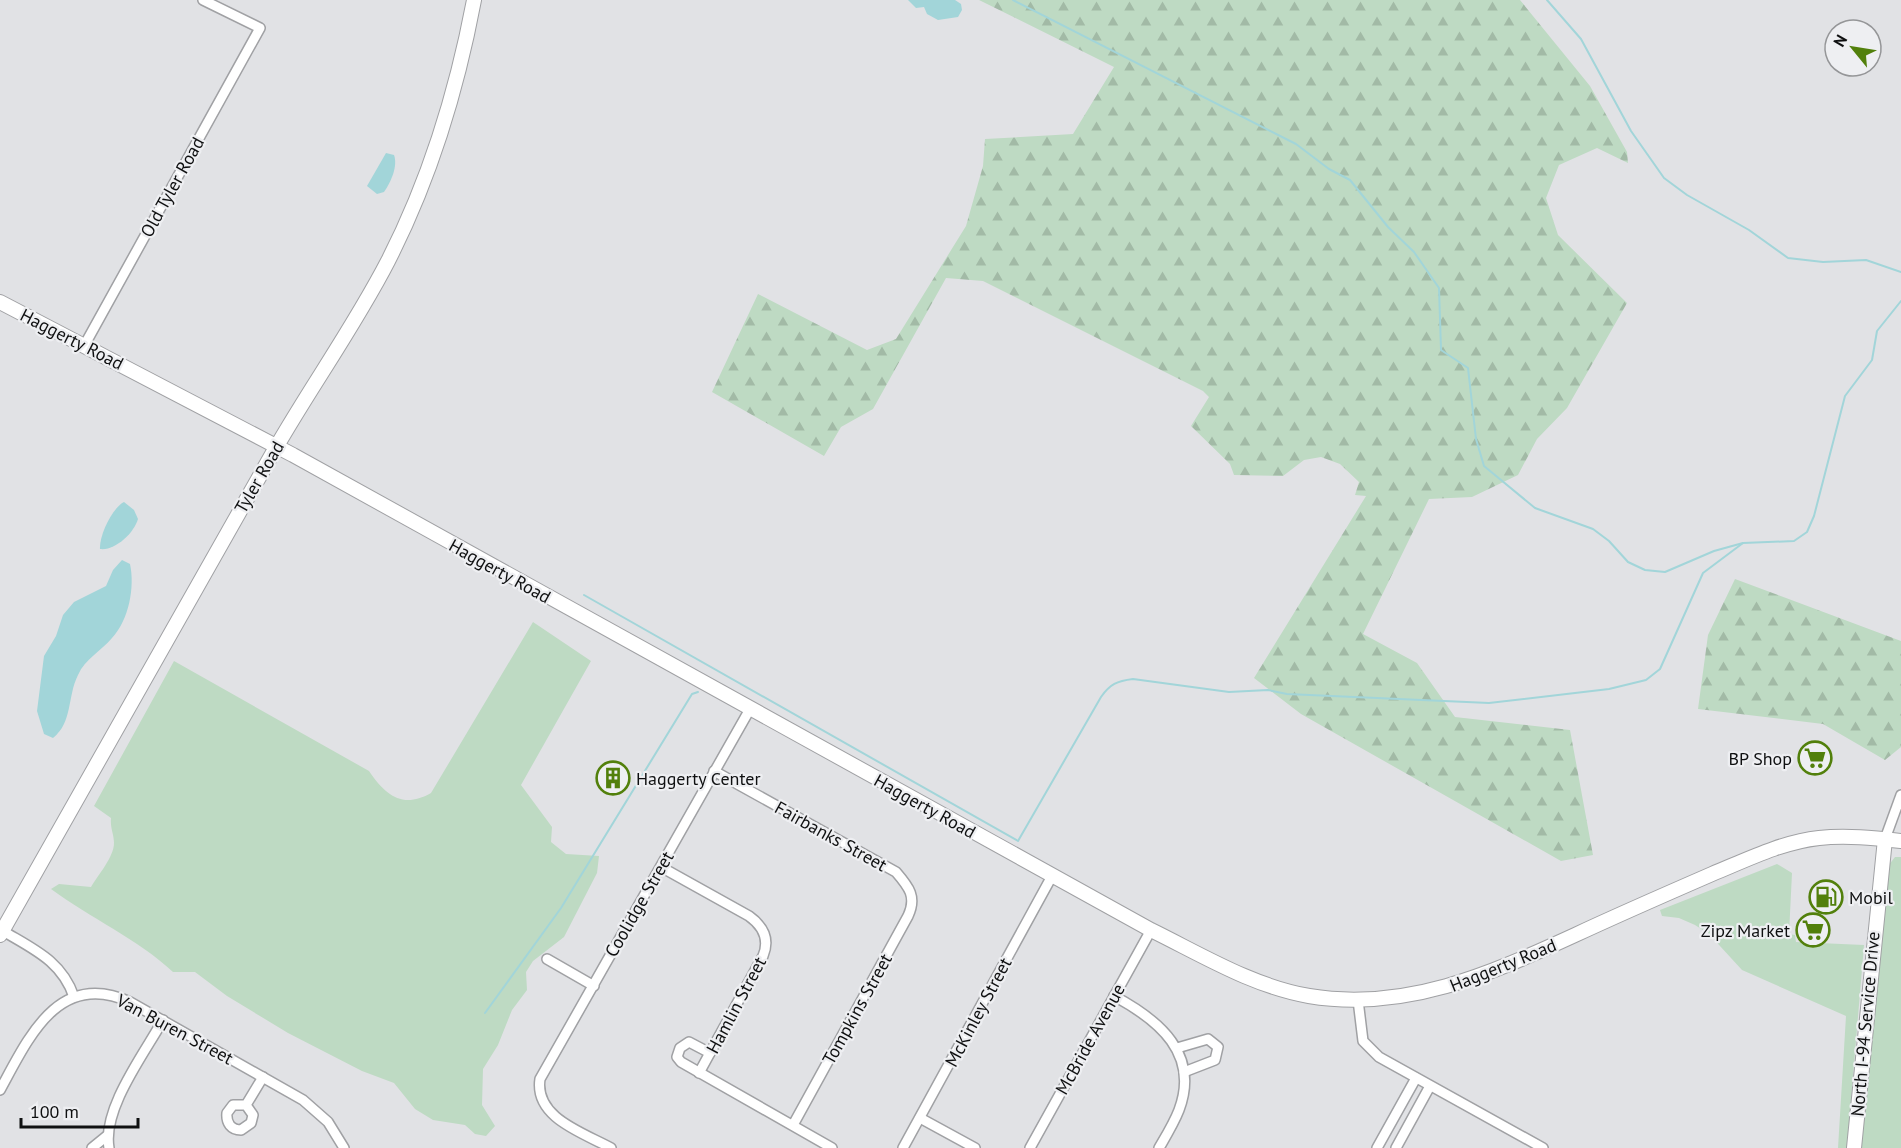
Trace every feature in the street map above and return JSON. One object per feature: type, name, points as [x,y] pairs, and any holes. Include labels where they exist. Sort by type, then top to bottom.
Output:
[{"type":"main road","name":"Tyler Road","points":[[1,933],[276,447],[368,297],[401,233],[430,164],[449,104],[474,0]]},
{"type":"main road","name":"Haggerty Road","points":[[0,302],[276,447],[1150,930],[1232,972],[1265,984],[1310,996],[1358,1000],[1424,993],[1494,972],[1660,896],[1784,846],[1820,838],[1901,841]]},
{"type":"main road","name":"North I-94 Service Drive","points":[[1854,1148],[1885,839]]},
{"type":"street","name":"Old Tyler Road","points":[[84,346],[260,28],[203,0]]},
{"type":"street","name":"Coolidge Street","points":[[611,1148],[553,1115],[542,1103],[539,1088],[542,1075],[750,709]]},
{"type":"street","name":"Fairbanks Street","points":[[714,771],[896,872],[911,890]]},
{"type":"street","name":"North I-94 Service Drive","points":[[1885,839],[1901,795]]},
{"type":"street","name":"Hamlin Street","points":[[661,867],[749,916],[760,924],[765,935],[763,956],[699,1073]]},
{"type":"street","name":"McKinley Street","points":[[903,1148],[1052,876]]},
{"type":"street","name":"Tompkins Street","points":[[793,1125],[908,916],[912,905],[911,890]]},
{"type":"street","name":"McBride Avenue","points":[[1030,1148],[1150,930]]},
{"type":"street","points":[[0,1090],[38,1025],[54,1008],[74,997],[66,978],[53,962],[1,933]]},
{"type":"street","points":[[547,959],[594,986]]},
{"type":"street","name":"Van Buren Street","points":[[74,997],[94,994],[115,996],[163,1020],[312,1106],[328,1122],[344,1148]]},
{"type":"street","points":[[1114,996],[1157,1023],[1176,1048],[1184,1072],[1183,1095],[1179,1111],[1159,1148]]},
{"type":"street","points":[[1358,1000],[1363,1041],[1379,1057],[1543,1148]]},
{"type":"street","points":[[109,1148],[108,1135],[115,1107],[163,1020]]},
{"type":"street","points":[[1176,1048],[1209,1039],[1218,1047],[1215,1060],[1184,1072]]},
{"type":"street","points":[[710,1053],[689,1042],[680,1048],[677,1057],[699,1073],[832,1148]]},
{"type":"street","points":[[246,1105],[263,1077]]},
{"type":"street","points":[[1377,1148],[1416,1078]]},
{"type":"street","points":[[1396,1148],[1431,1086]]},
{"type":"street","points":[[920,1118],[975,1148]]},
{"type":"street","points":[[92,1148],[108,1135]]},
{"type":"green space","points":[[979,0],[1520,0],[1590,86],[1627,152],[1628,163],[1597,148],[1559,165],[1546,198],[1558,235],[1627,303],[1567,408],[1537,439],[1518,475],[1472,497],[1429,499],[1363,634],[1417,663],[1455,717],[1570,730],[1593,855],[1561,861],[1301,714],[1254,678],[1366,496],[1355,495],[1359,482],[1340,464],[1321,457],[1304,460],[1283,476],[1234,475],[1230,464],[1191,426],[1209,397],[1203,391],[983,281],[946,278],[873,409],[841,427],[824,456],[712,392],[758,294],[867,350],[896,339],[966,226],[983,166],[985,139],[1073,134],[1114,67]]},
{"type":"green space","points":[[1735,579],[1901,641],[1901,747],[1885,760],[1823,724],[1698,709],[1708,635]]},
{"type":"green space","points":[[533,622],[591,661],[521,785],[552,827],[551,842],[566,854],[599,856],[597,873],[564,937],[533,961],[526,972],[527,990],[512,1010],[498,1045],[483,1069],[482,1105],[495,1126],[486,1136],[475,1134],[465,1125],[433,1120],[415,1109],[394,1083],[362,1071],[288,1033],[227,996],[195,972],[173,972],[145,949],[51,889],[59,884],[91,887],[109,860],[114,843],[111,818],[94,806],[174,661],[369,771],[389,793],[404,800],[412,800],[431,793]]},
{"type":"green space","points":[[1895,857],[1901,857],[1901,1148],[1859,1148],[1888,866]]},
{"type":"green space","points":[[1777,864],[1792,873],[1789,934],[1795,935],[1796,942],[1864,945],[1847,1148],[1838,1148],[1846,1016],[1742,970],[1709,934],[1679,918],[1662,916],[1660,910]]},
{"type":"water","points":[[908,0],[955,0],[961,4],[962,10],[958,17],[938,20],[927,14],[924,7],[916,8]]},
{"type":"water","points":[[386,153],[394,155],[394,169],[384,192],[377,194],[367,186]]},
{"type":"water","points":[[124,502],[134,510],[138,519],[136,524],[118,544],[100,549],[107,523],[119,505]]},
{"type":"water","points":[[122,560],[130,564],[132,583],[123,622],[112,638],[81,669],[75,683],[67,717],[53,738],[44,734],[37,711],[44,656],[56,636],[63,615],[74,602],[106,586],[113,570]]},
{"type":"waterway","points":[[1013,0],[1296,144],[1329,169],[1350,180],[1388,227],[1414,252],[1439,288],[1441,350],[1468,368],[1476,439],[1484,466],[1535,508],[1593,529],[1609,541],[1628,562],[1645,570],[1665,572],[1714,551],[1743,543],[1794,541],[1807,532],[1814,516],[1845,396],[1872,360],[1877,331],[1901,301]]},
{"type":"waterway","points":[[1547,0],[1581,39],[1631,131],[1664,178],[1687,195],[1749,230],[1788,258],[1823,262],[1866,260],[1901,272]]},
{"type":"waterway","points":[[584,595],[1018,841],[1101,697],[1118,682],[1133,679],[1229,692],[1268,690],[1287,694],[1489,703],[1609,689],[1646,680],[1660,669],[1703,573],[1743,543]]},
{"type":"waterway","points":[[485,1013],[561,908],[692,694],[698,692]]},
{"type":"place","name":"BP Shop","points":[[1815,758]]},
{"type":"place","name":"Haggerty Center","points":[[613,778]]},
{"type":"place","name":"Mobil","points":[[1826,897]]},
{"type":"place","name":"Zipz Market","points":[[1813,930]]}]
